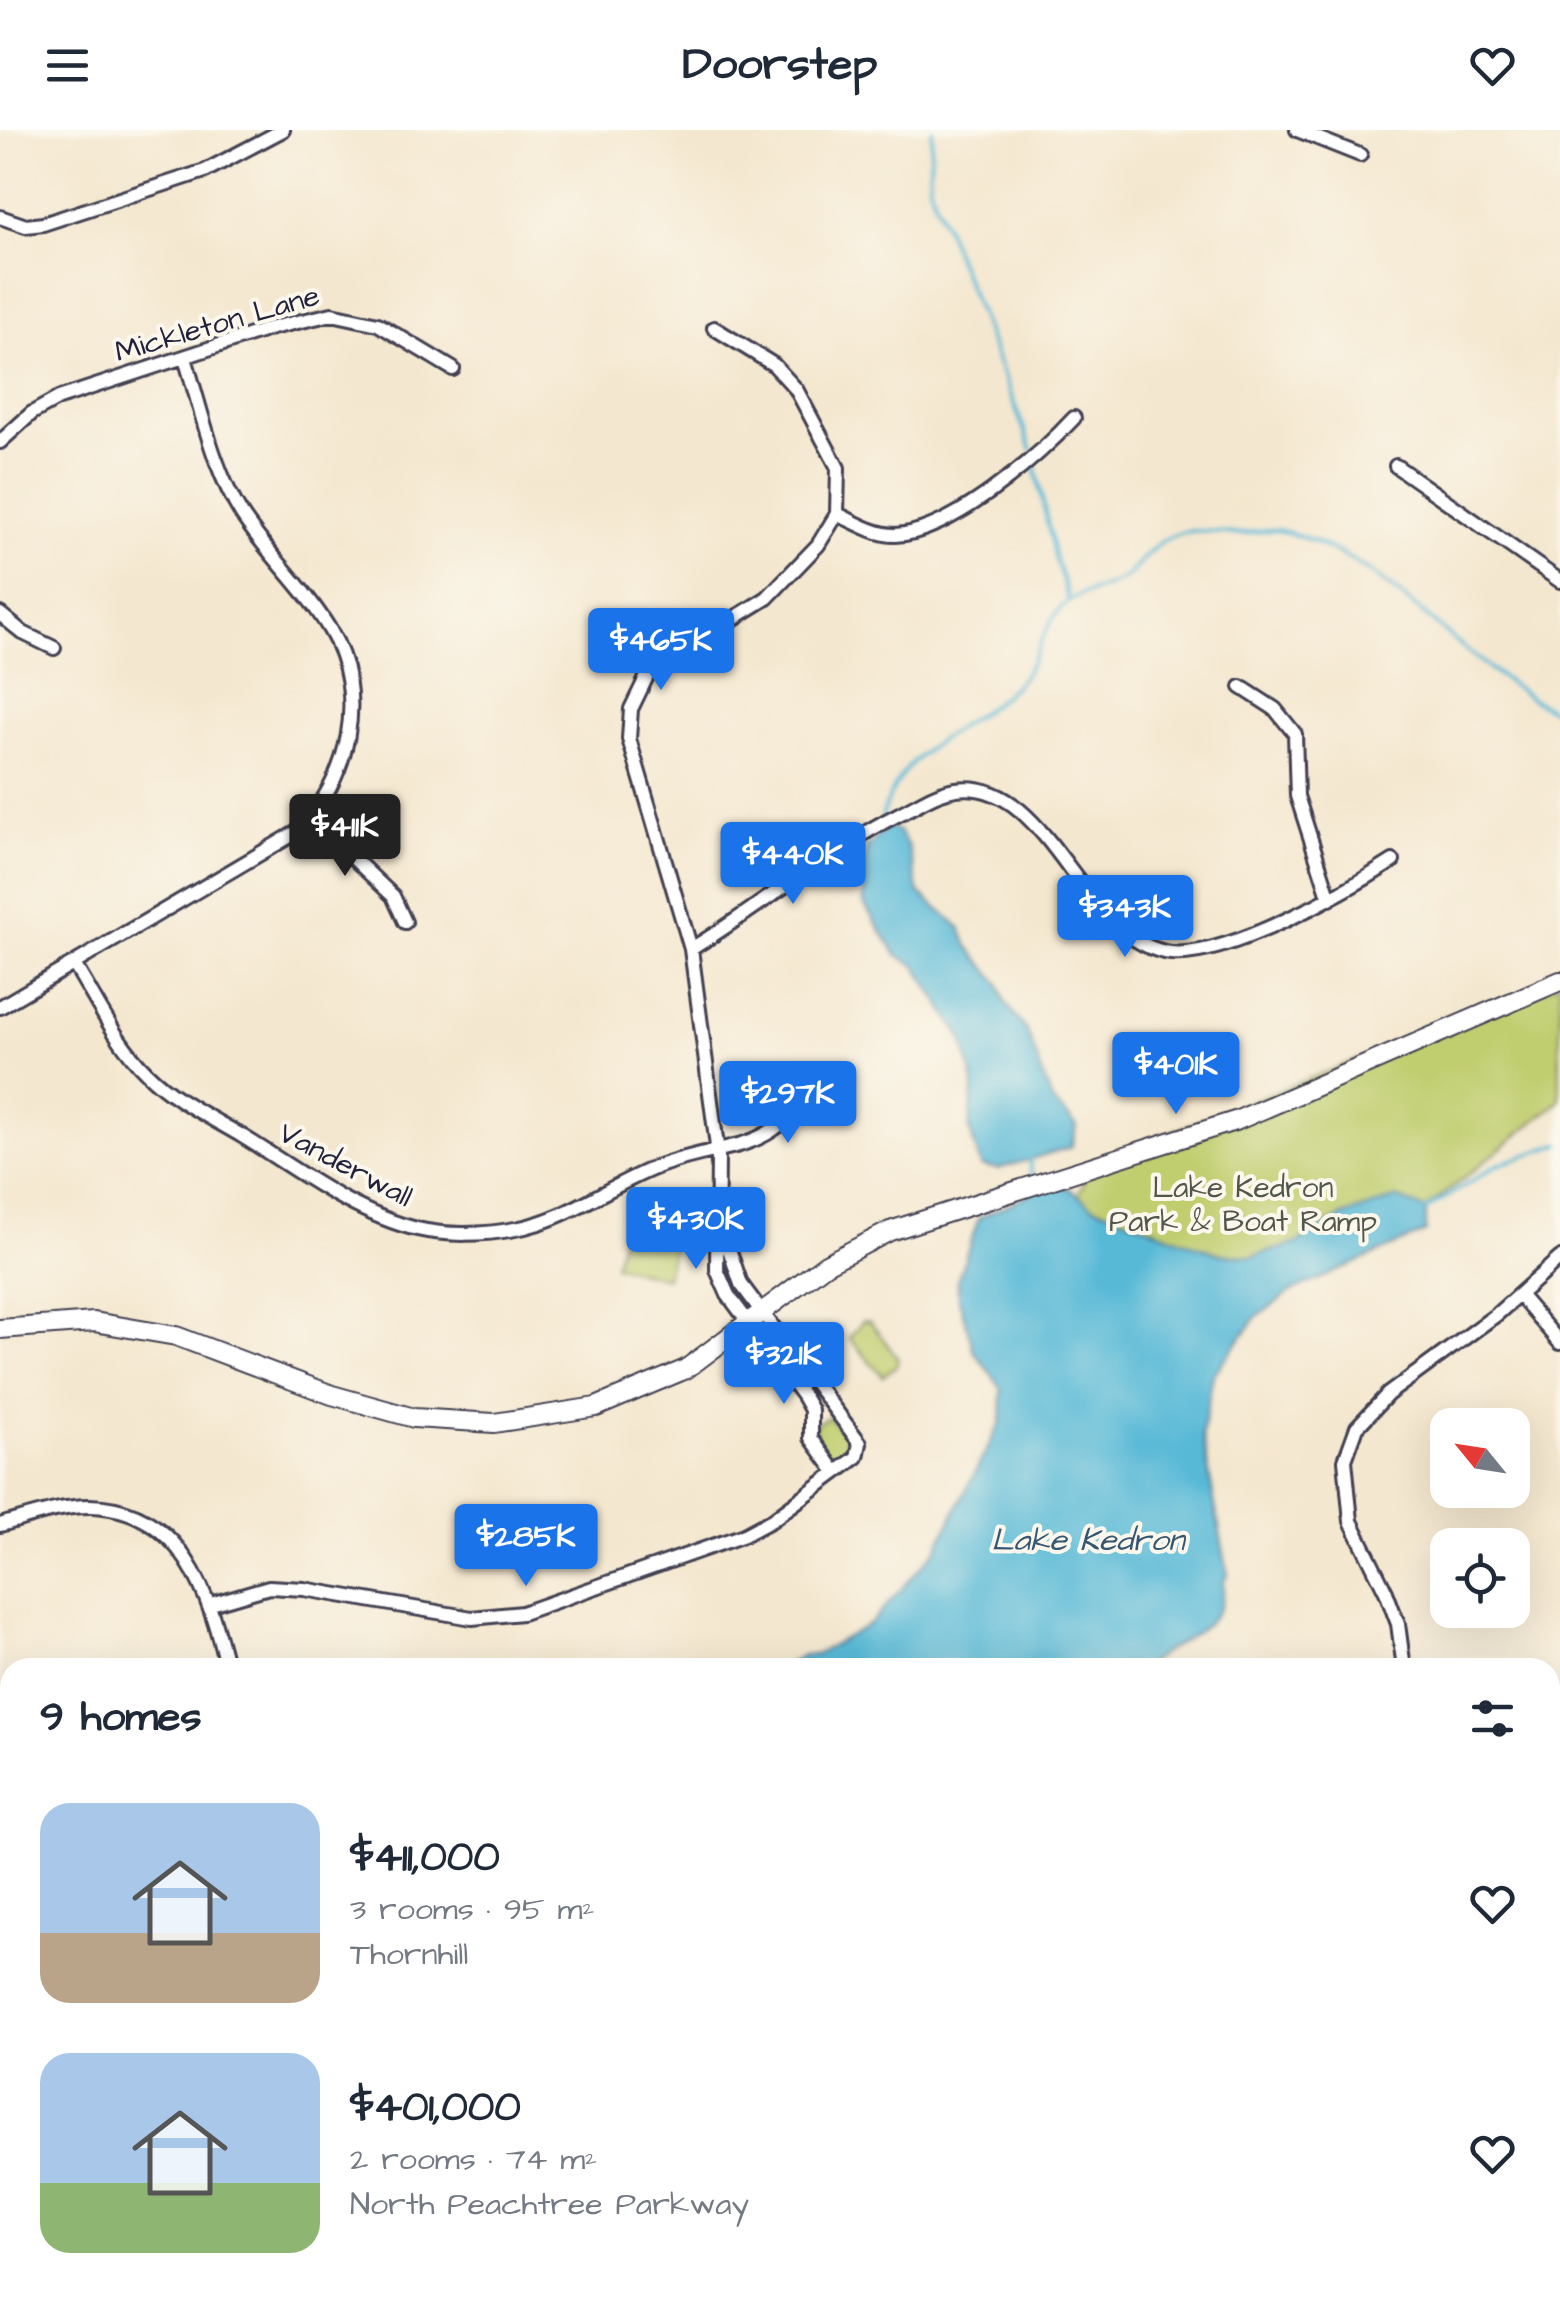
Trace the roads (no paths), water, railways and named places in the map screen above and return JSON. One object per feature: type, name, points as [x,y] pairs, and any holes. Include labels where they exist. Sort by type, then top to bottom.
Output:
[{"type":"street","points":[[0,218],[26,226],[43,224],[205,171],[283,130]]},
{"type":"street","points":[[1297,130],[1360,155]]},
{"type":"street","name":"Mickleton Lane","points":[[0,442],[32,413],[59,398],[272,328],[332,314],[378,324],[453,368]]},
{"type":"street","points":[[714,328],[774,365],[796,389],[838,468],[837,514],[818,545],[767,598],[660,660],[635,698],[628,740],[691,950],[718,1154],[714,1249],[717,1270],[748,1323],[808,1406],[811,1438],[836,1472]]},
{"type":"street","points":[[0,1007],[246,866],[311,818],[346,746],[350,689],[330,630],[230,492],[184,358]]},
{"type":"street","points":[[837,514],[876,532],[899,535],[937,521],[1028,464],[1074,418]]},
{"type":"street","points":[[1396,466],[1560,581]]},
{"type":"street","points":[[0,614],[23,633],[54,648]]},
{"type":"street","points":[[1241,688],[1275,709],[1295,734],[1298,796],[1330,899]]},
{"type":"street","points":[[691,950],[878,824],[947,792],[968,789],[992,794],[1021,812],[1123,932],[1164,952],[1219,947],[1330,899],[1393,861]]},
{"type":"street","points":[[311,818],[394,896],[405,922]]},
{"type":"street","name":"Vanderwall","points":[[75,966],[122,1042],[168,1090],[344,1197],[416,1228],[448,1234],[516,1230],[557,1216],[664,1164],[718,1154],[771,1133],[796,1113],[817,1083]]},
{"type":"street","points":[[0,1329],[54,1323],[121,1324],[176,1336],[383,1412],[446,1422],[494,1424],[596,1408],[686,1369],[826,1264],[890,1231],[1238,1120],[1560,980]]},
{"type":"street","points":[[211,1604],[269,1587],[304,1589],[472,1618],[522,1613],[744,1535],[772,1520],[857,1457],[860,1443],[733,1272],[718,1218]]},
{"type":"street","points":[[1403,1658],[1398,1624],[1351,1522],[1345,1460],[1356,1427],[1388,1394],[1520,1296],[1560,1258]]},
{"type":"street","points":[[1520,1296],[1560,1343]]},
{"type":"street","points":[[808,1406],[824,1395]]},
{"type":"street","points":[[0,1525],[94,1506],[136,1518],[164,1534],[192,1564],[211,1604],[225,1658]]},
{"type":"water","points":[[888,826],[899,832],[908,846],[919,893],[961,928],[968,946],[999,983],[1005,1002],[1027,1031],[1052,1101],[1077,1126],[1071,1147],[998,1169],[981,1166],[969,1129],[974,1083],[963,1040],[916,966],[897,955],[864,904],[862,871],[867,848]]},
{"type":"water","name":"Lake Kedron","points":[[1049,1185],[1067,1187],[1093,1206],[1217,1253],[1251,1257],[1295,1244],[1343,1216],[1397,1198],[1426,1210],[1426,1232],[1290,1292],[1256,1318],[1213,1375],[1202,1435],[1228,1575],[1217,1612],[1197,1632],[1156,1658],[798,1658],[815,1655],[871,1623],[936,1550],[1001,1421],[1002,1389],[974,1351],[958,1296],[958,1278],[979,1218]]},
{"type":"waterway","points":[[932,130],[929,185],[1032,450]]},
{"type":"waterway","points":[[1034,460],[1054,555],[1069,600]]},
{"type":"waterway","points":[[882,818],[891,792],[921,754],[1018,682],[1064,605],[1119,582],[1157,545],[1187,532],[1237,534],[1276,530],[1321,545],[1392,588],[1490,669],[1560,714]]},
{"type":"waterway","points":[[1426,1210],[1497,1165],[1560,1144]]},
{"type":"waterway","points":[[1029,1158],[1032,1176]]},
{"type":"park label","name":"Lake Kedron Park & Boat Ramp","points":[[1243,1204]]}]
